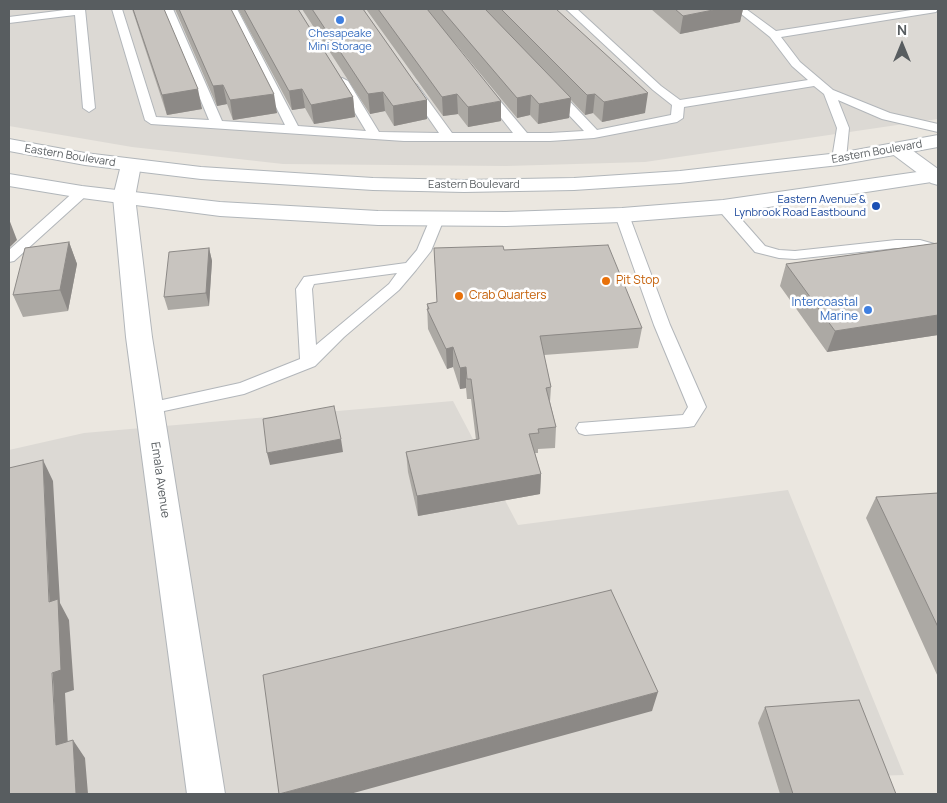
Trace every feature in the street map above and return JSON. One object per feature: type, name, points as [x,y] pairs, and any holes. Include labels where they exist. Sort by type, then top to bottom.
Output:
[{"type":"main road","name":"Eastern Boulevard","points":[[9,145],[131,165],[201,174],[284,180],[464,186],[574,184],[680,177],[839,159],[938,141]]},
{"type":"main road","points":[[898,149],[937,177]]},
{"type":"main road","name":"Emala Avenue","points":[[131,165],[124,197],[150,408],[206,794]]},
{"type":"main road","points":[[9,180],[82,192],[220,209],[304,215],[437,219],[622,215],[723,207],[937,177]]},
{"type":"lane","points":[[117,9],[151,120],[375,135],[523,137],[594,134],[677,118],[678,104]]},
{"type":"lane","points":[[168,9],[216,124]]},
{"type":"lane","points":[[232,9],[293,129]]},
{"type":"lane","points":[[571,9],[657,88],[678,104],[815,82]]},
{"type":"lane","points":[[740,9],[774,35],[796,64],[829,92],[886,116],[938,128]]},
{"type":"lane","points":[[774,35],[936,9]]},
{"type":"lane","points":[[9,20],[80,10],[89,108]]},
{"type":"lane","points":[[333,68],[375,135]]},
{"type":"lane","points":[[409,81],[448,137]]},
{"type":"lane","points":[[480,84],[523,137]]},
{"type":"lane","points":[[548,85],[594,134]]},
{"type":"lane","points":[[829,92],[843,128],[839,159]]},
{"type":"lane","points":[[9,258],[82,192]]},
{"type":"lane","points":[[723,207],[760,250],[779,254],[795,255],[896,244],[920,244],[938,250]]},
{"type":"lane","points":[[585,428],[688,421],[696,407],[662,325],[622,215]]},
{"type":"lane","points":[[150,408],[244,388],[309,362],[338,333],[394,287],[424,251],[437,219]]},
{"type":"lane","points":[[309,362],[304,289],[309,280],[410,268]]},
{"type":"shaded area","points":[[9,9],[938,9],[938,119],[645,162],[506,166],[283,164],[132,147],[9,126]]},
{"type":"shaded area","points":[[453,401],[518,525],[788,490],[904,775],[872,776],[879,794],[9,794],[9,450],[84,433]]},
{"type":"building","points":[[133,9],[164,9],[198,89],[162,95]]},
{"type":"building","points":[[179,9],[231,9],[274,94],[230,100],[223,85],[213,86]]},
{"type":"building","points":[[244,9],[298,9],[353,97],[311,105],[302,89],[289,91]]},
{"type":"building","points":[[312,9],[363,9],[427,100],[393,106],[383,92],[368,94]]},
{"type":"building","points":[[378,9],[427,9],[501,101],[468,107],[457,94],[442,97]]},
{"type":"building","points":[[441,9],[485,9],[571,98],[539,104],[531,95],[517,98]]},
{"type":"building","points":[[501,9],[556,9],[648,93],[604,102],[595,94],[587,95]]},
{"type":"building","points":[[675,9],[718,9],[683,16]]},
{"type":"building","points":[[69,242],[60,290],[13,295],[25,248]]},
{"type":"building","name":"Intercoastal Marine","points":[[938,243],[938,315],[835,331],[786,264]]},
{"type":"building","points":[[608,245],[642,328],[540,336],[551,387],[546,388],[556,427],[538,429],[539,433],[529,434],[541,474],[417,496],[406,452],[479,439],[471,379],[467,379],[466,367],[460,368],[453,347],[446,349],[427,309],[429,309],[427,304],[437,302],[434,248],[503,246],[504,250]]},
{"type":"building","points":[[209,248],[206,293],[164,297],[169,252]]},
{"type":"building","points":[[334,406],[341,439],[267,453],[263,419]]},
{"type":"building","points":[[43,460],[49,602],[58,599],[61,670],[52,673],[56,745],[73,740],[76,794],[9,794],[9,468]]},
{"type":"building","points":[[938,493],[938,627],[876,497]]},
{"type":"building","points":[[611,590],[658,692],[279,794],[263,675]]},
{"type":"building","points":[[859,700],[896,794],[793,794],[765,707]]},
{"type":"place","name":"Chesapeake Mini Storage","points":[[340,20]]},
{"type":"place","name":"Eastern Avenue & Lynbrook Road Eastbound","points":[[876,206]]},
{"type":"place","name":"Pit Stop","points":[[606,281]]},
{"type":"place","name":"Crab Quarters","points":[[459,296]]},
{"type":"place","name":"Intercoastal Marine","points":[[868,310]]}]
